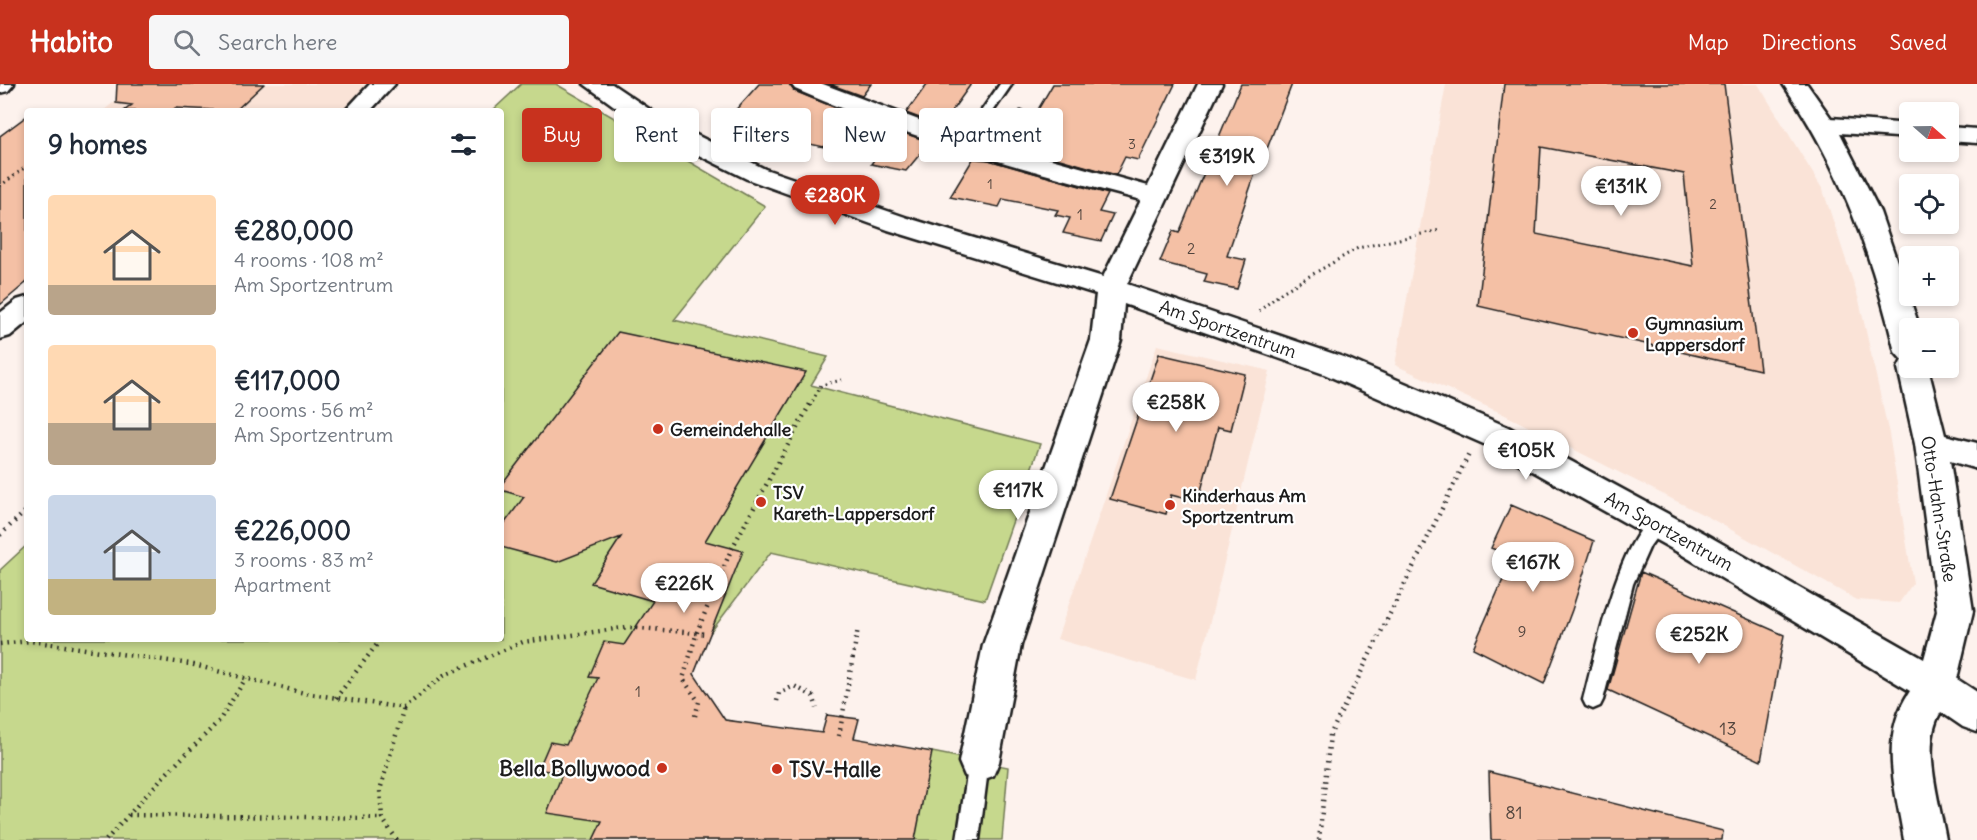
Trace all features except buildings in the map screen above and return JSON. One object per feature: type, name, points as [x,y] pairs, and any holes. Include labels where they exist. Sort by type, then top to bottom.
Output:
[{"type":"street","points":[[360,108],[383,84]]},
{"type":"street","name":"Am Sportzentrum","points":[[596,84],[655,124],[756,174],[898,224],[1110,289],[1335,366],[1481,429],[1657,524],[1936,686],[1977,714]]},
{"type":"street","points":[[803,84],[919,128]]},
{"type":"street","points":[[979,762],[1002,645],[1106,340],[1110,289],[1210,84]]},
{"type":"street","points":[[1795,84],[1824,125],[1879,239],[1901,318]]},
{"type":"street","points":[[1824,125],[1899,130]]},
{"type":"street","points":[[1959,135],[1977,136]]},
{"type":"street","points":[[1024,162],[1155,196]]},
{"type":"street","points":[[0,328],[24,309]]},
{"type":"street","name":"Otto-Hahn-Straße","points":[[1915,378],[1931,444],[1954,611],[1936,686]]},
{"type":"street","points":[[1931,444],[1977,456]]},
{"type":"street","points":[[1925,840],[1910,748],[1918,713],[1936,686]]},
{"type":"lane","points":[[989,108],[1006,84]]},
{"type":"lane","points":[[1593,700],[1626,584],[1642,540],[1657,524]]},
{"type":"lane","points":[[968,840],[979,762]]},
{"type":"path","points":[[0,186],[24,168]]},
{"type":"path","points":[[1236,332],[1282,292],[1358,248],[1440,230]]},
{"type":"path","points":[[695,716],[699,702],[683,679],[697,632],[731,550],[821,385],[842,380]]},
{"type":"path","points":[[1319,840],[1330,735],[1481,429]]},
{"type":"path","points":[[0,534],[24,513]]},
{"type":"path","points":[[397,840],[382,818],[380,790],[404,708],[444,675],[524,642],[629,627],[707,634]]},
{"type":"path","points":[[838,736],[845,713],[858,628]]},
{"type":"path","points":[[0,644],[24,642]]},
{"type":"path","points":[[37,642],[190,664],[304,693],[404,708]]},
{"type":"path","points":[[336,698],[379,642]]},
{"type":"path","points":[[106,840],[219,721],[246,678]]},
{"type":"path","points":[[777,701],[779,693],[794,686],[813,696],[817,708]]},
{"type":"path","points":[[129,815],[382,818]]},
{"type":"shaded area","points":[[136,84],[370,84],[347,108],[107,108]]},
{"type":"shaded area","name":"Gymnasium Lappersdorf","points":[[1446,84],[1758,84],[1823,190],[1859,300],[1889,434],[1913,583],[1899,603],[1857,600],[1710,518],[1501,413],[1395,365]]},
{"type":"shaded area","name":"Kinderhaus Am Sportzentrum","points":[[1157,345],[1270,371],[1196,680],[1057,639]]},
{"type":"green space","name":"TSV Kareth-Lappersdorf","points":[[521,84],[556,84],[597,108],[522,108],[522,162],[602,162],[602,111],[614,118],[614,162],[690,162],[765,206],[674,320],[828,357],[811,385],[1040,444],[985,600],[771,552],[653,709],[932,752],[1008,767],[1002,840],[0,840],[0,570],[24,548],[24,642],[504,642],[504,108],[495,108]]},
{"type":"place","name":"Gymnasium Lappersdorf","points":[[1633,333]]},
{"type":"place","name":"Gemeindehalle","points":[[658,429]]},
{"type":"place","name":"TSV Kareth-Lappersdorf","points":[[761,502]]},
{"type":"place","name":"Kinderhaus Am Sportzentrum","points":[[1170,505]]},
{"type":"place","name":"Bella Bollywood","points":[[662,768]]},
{"type":"place","name":"TSV-Halle","points":[[777,769]]}]
